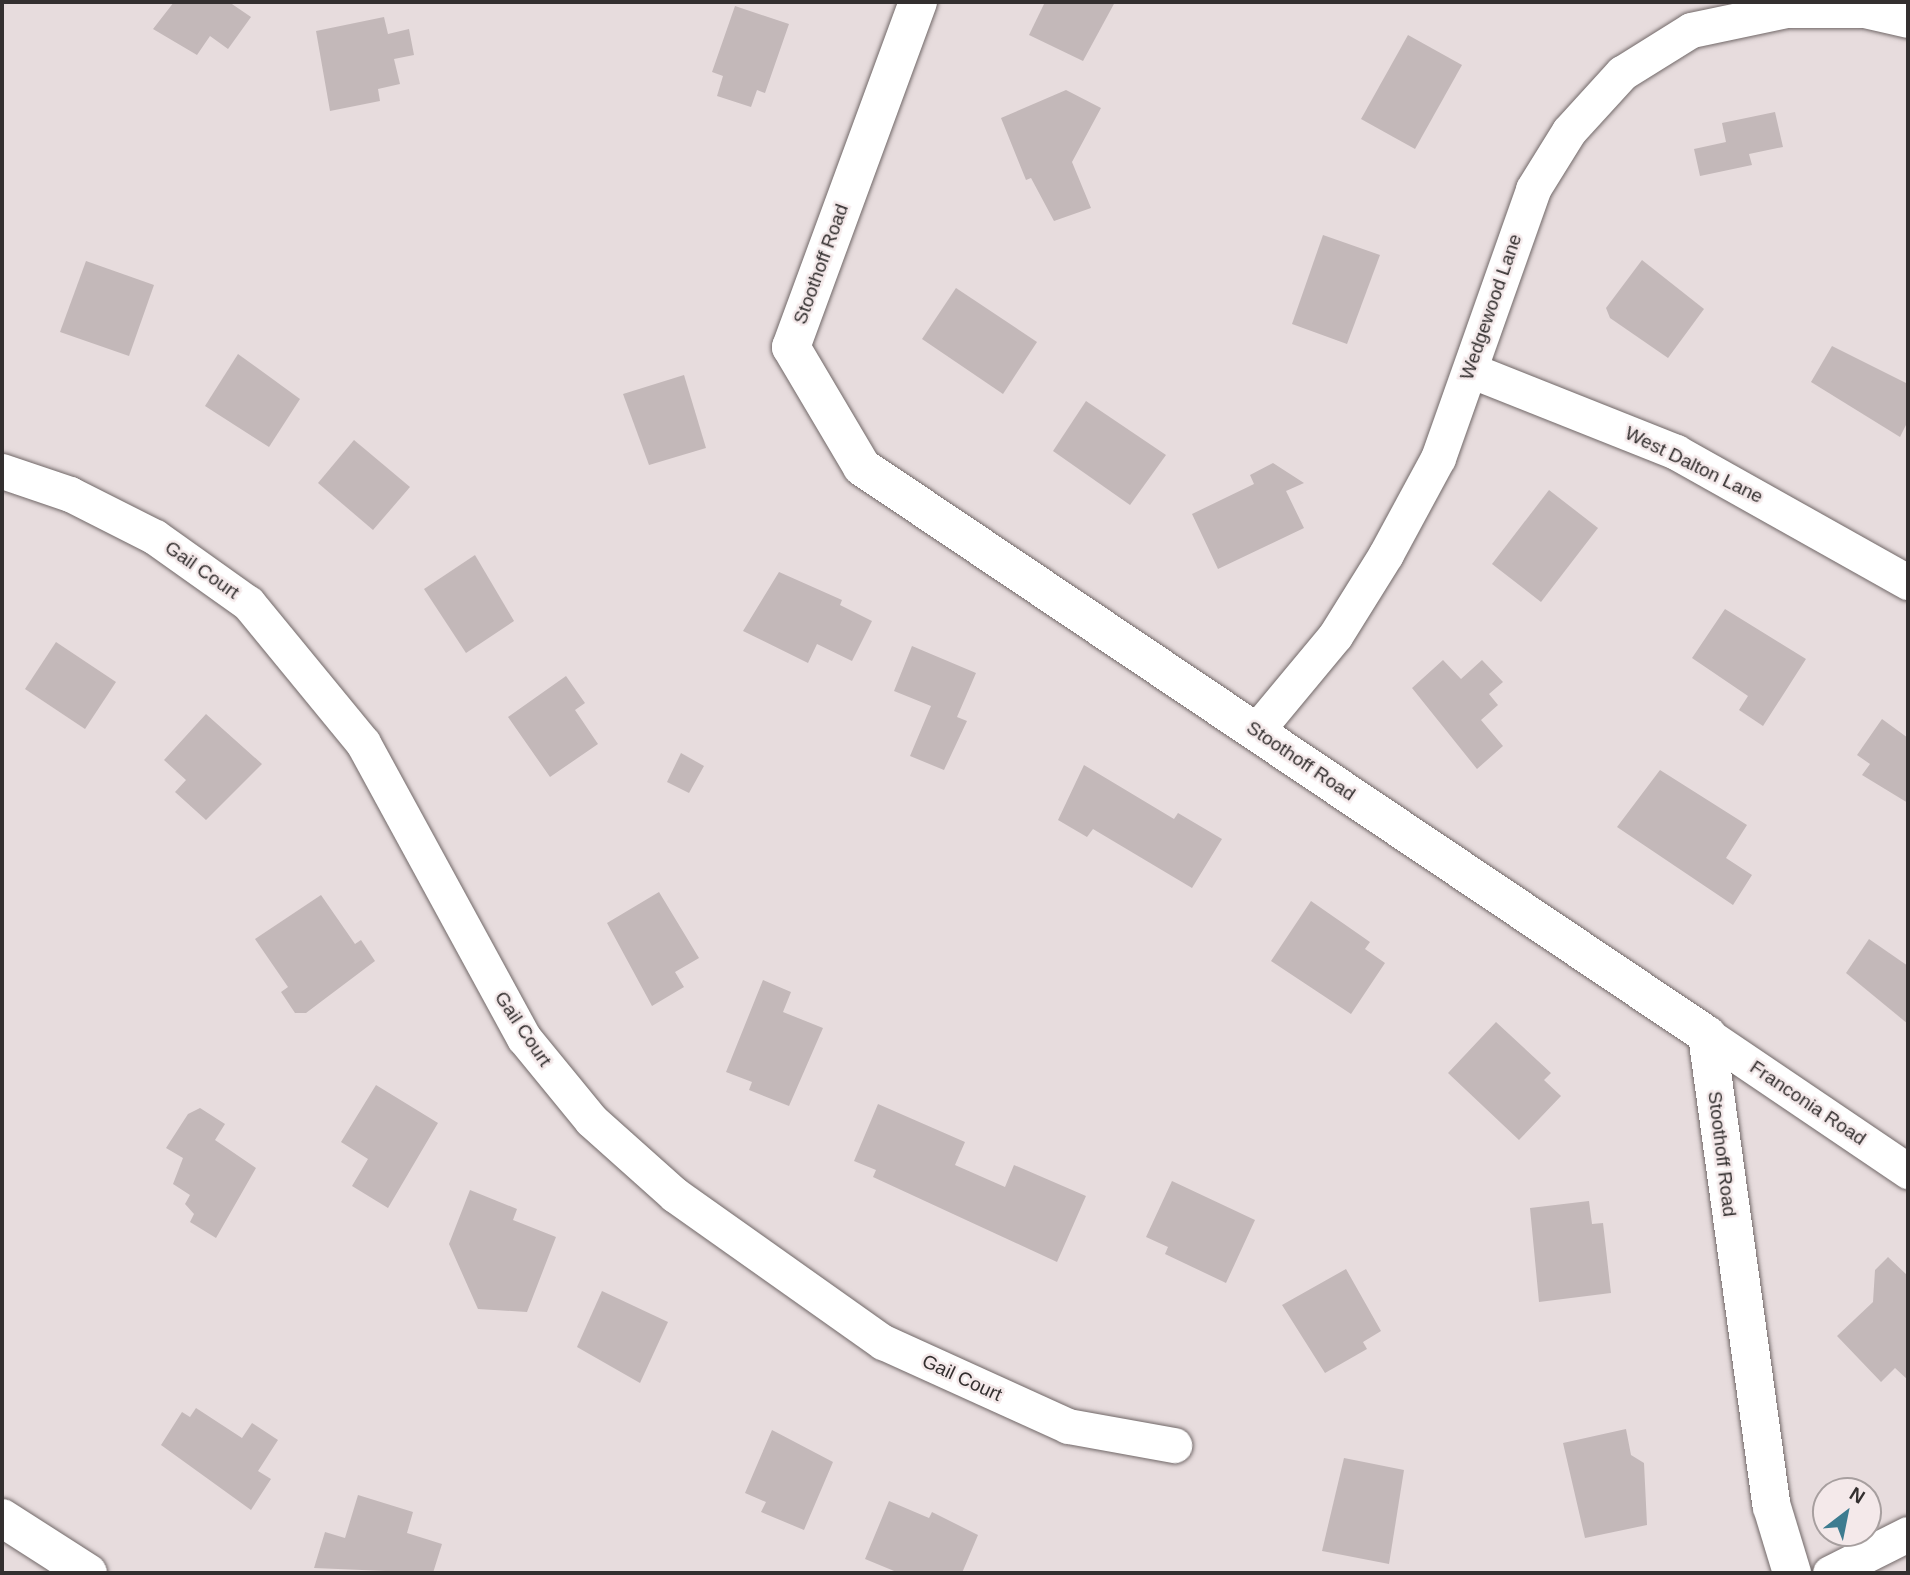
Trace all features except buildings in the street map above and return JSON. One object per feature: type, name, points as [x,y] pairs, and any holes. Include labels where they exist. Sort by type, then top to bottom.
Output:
[{"type":"street","name":"Stoothoff Road","points":[[918,2],[791,347],[862,467],[1707,1035],[1772,1507],[1792,1573]]},
{"type":"street","name":"Wedgewood Lane","points":[[1256,731],[1335,636],[1386,554],[1438,458],[1470,370],[1502,265],[1533,189],[1569,131],[1622,73],[1690,30],[1787,10],[1864,10],[1908,20]]},
{"type":"street","name":"West Dalton Lane","points":[[1470,370],[1675,452],[1908,582]]},
{"type":"street","name":"Gail Court","points":[[2,471],[70,494],[155,537],[248,603],[363,743],[524,1038],[591,1120],[675,1195],[883,1342],[1068,1426],[1174,1445]]},
{"type":"street","name":"Franconia Road","points":[[1707,1035],[1908,1171]]},
{"type":"street","points":[[2,1518],[88,1573]]},
{"type":"street","points":[[1830,1573],[1908,1534]]}]
